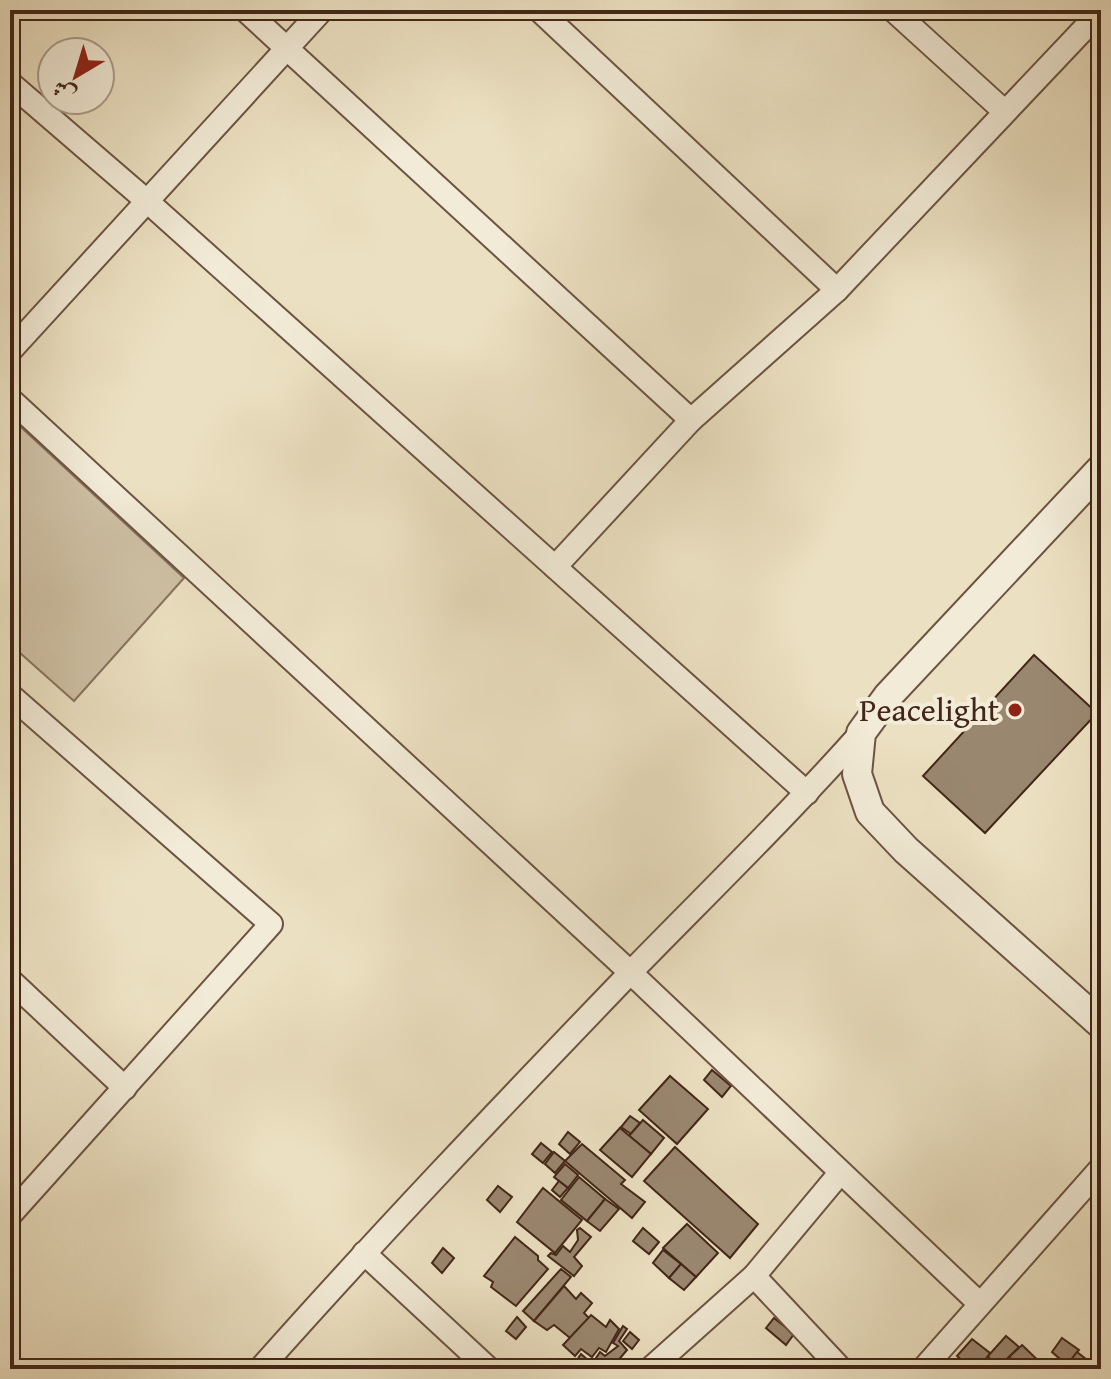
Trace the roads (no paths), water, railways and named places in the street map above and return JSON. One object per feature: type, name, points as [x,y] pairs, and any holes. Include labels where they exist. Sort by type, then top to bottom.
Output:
[{"type":"street","points":[[245,10],[691,420]]},
{"type":"street","points":[[10,351],[322,10]]},
{"type":"street","points":[[539,10],[837,290]]},
{"type":"street","points":[[893,10],[1004,111]]},
{"type":"street","points":[[555,567],[691,420],[837,290],[1101,11]]},
{"type":"street","points":[[10,83],[148,202],[807,793]]},
{"type":"street","points":[[10,399],[630,972],[980,1304]]},
{"type":"street","points":[[260,1369],[364,1253],[630,972],[807,793],[861,733],[888,696],[1101,469]]},
{"type":"street","points":[[10,695],[271,924],[10,1215]]},
{"type":"street","points":[[861,733],[857,774],[870,812],[906,850],[1101,1024]]},
{"type":"street","points":[[10,980],[125,1088]]},
{"type":"street","points":[[923,1369],[1101,1168]]},
{"type":"street","points":[[650,1369],[754,1276],[840,1173]]},
{"type":"street","points":[[364,1253],[489,1369]]},
{"type":"street","points":[[754,1276],[841,1369]]},
{"type":"place","name":"Peacelight","points":[[1015,710]]}]
